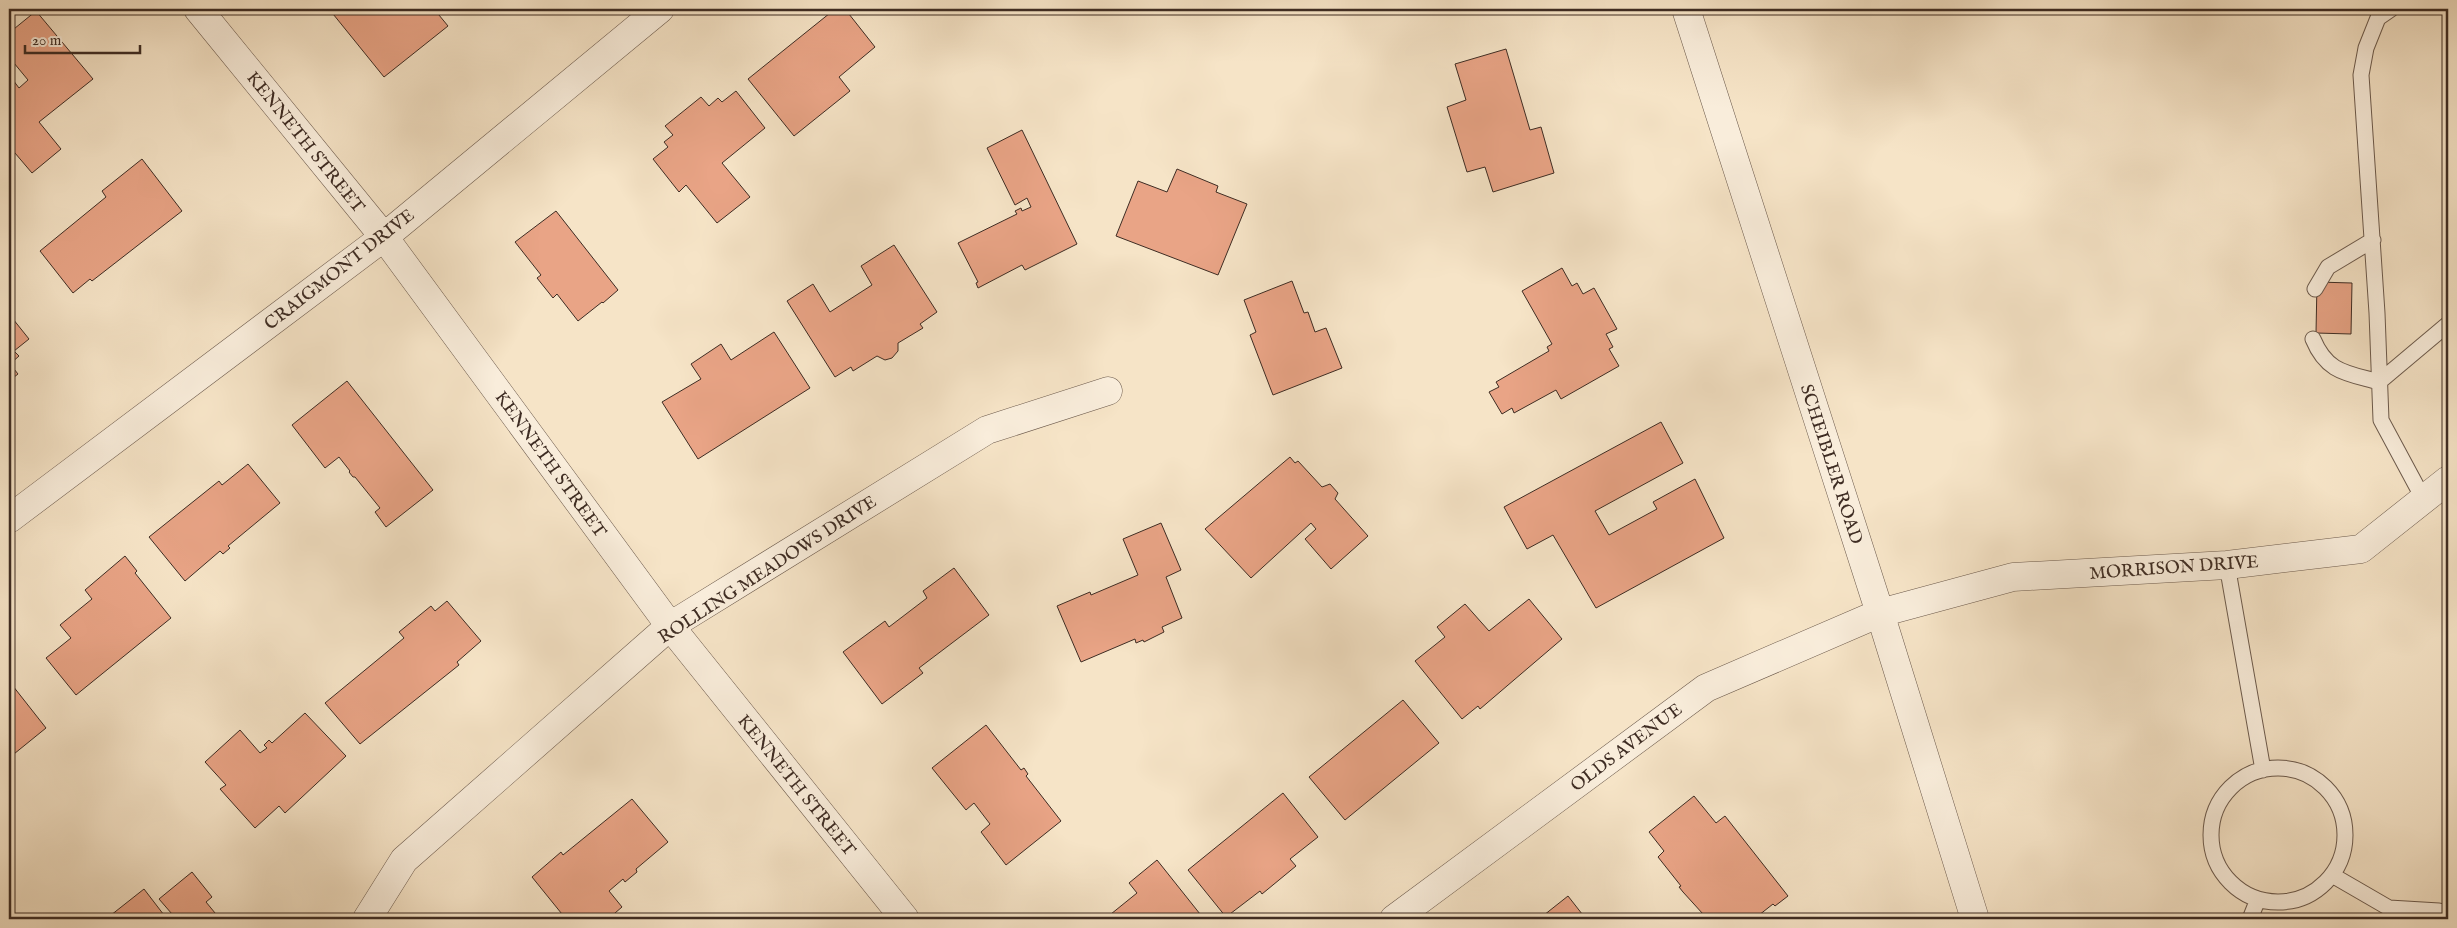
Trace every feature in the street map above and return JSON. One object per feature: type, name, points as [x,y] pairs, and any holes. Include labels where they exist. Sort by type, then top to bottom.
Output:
[{"type":"street","name":"KENNETH STREET","points":[[198,9],[384,237],[670,626],[904,919]]},
{"type":"street","name":"CRAIGMONT DRIVE","points":[[9,519],[384,237],[660,9]]},
{"type":"street","name":"SCHEIBLER ROAD","points":[[1686,9],[1880,613],[1975,919]]},
{"type":"street","name":"ROLLING MEADOWS DRIVE","points":[[367,919],[404,860],[670,626],[987,430],[1108,391]]},
{"type":"street","name":"MORRISON DRIVE","points":[[1880,613],[2013,577],[2227,565],[2361,549],[2448,480]]},
{"type":"street","name":"OLDS AVENUE","points":[[1394,919],[1706,688],[1880,613]]},
{"type":"lane","points":[[2391,9],[2378,18],[2366,48],[2361,75],[2373,240],[2381,420],[2424,500]]},
{"type":"lane","points":[[2315,289],[2328,267],[2373,240]]},
{"type":"lane","points":[[2379,382],[2448,324]]},
{"type":"lane","points":[[2313,339],[2326,362],[2340,372],[2379,382]]},
{"type":"lane","points":[[2227,565],[2263,770]]},
{"type":"lane","points":[[2283,768],[2303,773],[2321,783],[2334,798],[2343,816],[2345,837],[2342,857],[2332,875],[2318,889],[2299,899],[2279,903],[2258,899],[2239,889],[2223,874],[2214,855],[2211,833],[2216,812],[2226,793],[2242,779],[2263,770],[2283,768]]},
{"type":"lane","points":[[2332,875],[2389,908],[2439,911],[2442,919]]},
{"type":"lane","points":[[2250,919],[2258,899]]},
{"type":"building","points":[[329,9],[434,9],[448,26],[384,77]]},
{"type":"building","points":[[835,9],[845,9],[875,47],[839,77],[850,91],[794,136],[748,79]]},
{"type":"building","points":[[36,11],[93,79],[39,122],[61,149],[32,173],[9,146],[9,84],[13,80],[19,88],[28,80],[9,57],[9,33]]},
{"type":"building","points":[[1506,49],[1530,130],[1541,127],[1554,173],[1493,192],[1485,167],[1467,172],[1447,107],[1466,100],[1455,64]]},
{"type":"building","points":[[736,91],[765,128],[722,163],[750,197],[717,223],[686,185],[679,192],[653,159],[668,147],[664,142],[673,135],[665,126],[701,97],[709,106],[718,98],[722,102]]},
{"type":"building","points":[[1022,130],[1077,244],[1025,270],[1022,265],[978,288],[976,283],[978,282],[958,243],[1017,214],[1015,211],[1021,208],[1022,211],[1031,207],[1027,198],[1015,205],[987,148]]},
{"type":"building","points":[[142,159],[182,211],[92,281],[90,279],[73,293],[40,251],[106,197],[102,191]]},
{"type":"building","points":[[1177,169],[1218,186],[1216,192],[1247,204],[1218,275],[1116,236],[1138,181],[1167,192]]},
{"type":"building","points":[[556,211],[618,290],[578,321],[557,294],[553,298],[537,278],[541,275],[515,242]]},
{"type":"building","points":[[894,245],[937,312],[920,324],[923,328],[898,343],[898,351],[892,358],[885,360],[877,356],[853,371],[851,367],[835,377],[787,301],[813,284],[830,312],[872,285],[861,266]]},
{"type":"building","points":[[1562,268],[1572,286],[1577,283],[1583,294],[1594,288],[1617,329],[1606,334],[1613,347],[1609,349],[1619,366],[1561,399],[1556,390],[1514,413],[1512,408],[1502,414],[1489,392],[1499,387],[1496,382],[1549,351],[1547,347],[1552,344],[1522,291]]},
{"type":"building","points":[[1292,281],[1304,313],[1308,312],[1315,332],[1326,328],[1342,368],[1273,395],[1250,335],[1256,332],[1244,300]]},
{"type":"building","points":[[2317,282],[2352,283],[2351,334],[2316,333]]},
{"type":"building","points":[[9,314],[29,339],[14,351],[19,356],[10,364],[18,374],[9,381]]},
{"type":"building","points":[[774,332],[810,388],[698,459],[662,402],[701,379],[691,364],[721,344],[731,360]]},
{"type":"building","points":[[347,381],[433,490],[386,527],[375,512],[380,508],[355,477],[353,477],[339,457],[325,468],[292,425]]},
{"type":"building","points":[[1661,422],[1683,463],[1595,511],[1609,535],[1657,509],[1653,502],[1695,479],[1724,538],[1596,608],[1553,535],[1527,549],[1504,507]]},
{"type":"building","points":[[1290,457],[1295,463],[1298,461],[1322,487],[1330,484],[1338,493],[1335,499],[1368,536],[1331,569],[1305,539],[1316,529],[1311,523],[1251,578],[1205,529]]},
{"type":"building","points":[[248,464],[280,503],[228,546],[230,548],[223,554],[220,551],[185,581],[149,537],[219,481],[222,485]]},
{"type":"building","points":[[1161,523],[1181,570],[1166,577],[1182,618],[1162,627],[1164,632],[1144,642],[1143,640],[1136,643],[1135,639],[1081,662],[1057,606],[1090,592],[1091,595],[1138,575],[1123,539]]},
{"type":"building","points":[[125,556],[137,571],[135,573],[171,618],[76,695],[46,658],[71,638],[60,625],[92,599],[85,590]]},
{"type":"building","points":[[954,568],[989,615],[919,668],[923,673],[882,704],[843,652],[885,621],[889,627],[927,598],[923,591]]},
{"type":"building","points":[[1529,599],[1562,639],[1480,709],[1478,706],[1462,719],[1415,661],[1445,637],[1437,627],[1465,604],[1489,631]]},
{"type":"building","points":[[447,601],[481,641],[457,662],[459,665],[360,744],[325,703],[404,638],[399,632],[431,606],[435,611]]},
{"type":"building","points":[[9,681],[46,728],[9,758]]},
{"type":"building","points":[[1403,700],[1439,743],[1345,820],[1309,777]]},
{"type":"building","points":[[305,713],[346,756],[285,813],[279,806],[255,828],[220,789],[226,785],[205,762],[240,730],[260,753],[267,748],[264,745],[269,740],[272,743]]},
{"type":"building","points":[[986,725],[1021,770],[1024,768],[1028,774],[1026,776],[1061,821],[1006,865],[981,832],[990,824],[974,803],[966,810],[932,768]]},
{"type":"building","points":[[1283,793],[1318,837],[1290,859],[1296,866],[1262,894],[1260,891],[1226,917],[1188,870]]},
{"type":"building","points":[[1694,796],[1716,823],[1725,816],[1788,896],[1775,906],[1773,904],[1754,919],[1697,919],[1703,914],[1679,887],[1681,886],[1658,857],[1664,851],[1649,832]]},
{"type":"building","points":[[632,799],[668,842],[636,869],[637,872],[625,882],[623,879],[609,891],[622,907],[608,919],[566,919],[532,877],[561,852],[563,855]]},
{"type":"building","points":[[1157,860],[1204,919],[1116,919],[1111,914],[1137,893],[1129,883]]},
{"type":"building","points":[[192,872],[212,897],[206,902],[220,919],[167,919],[172,914],[159,899]]},
{"type":"building","points":[[144,889],[167,919],[106,919]]},
{"type":"building","points":[[1568,896],[1586,919],[1539,919]]}]
